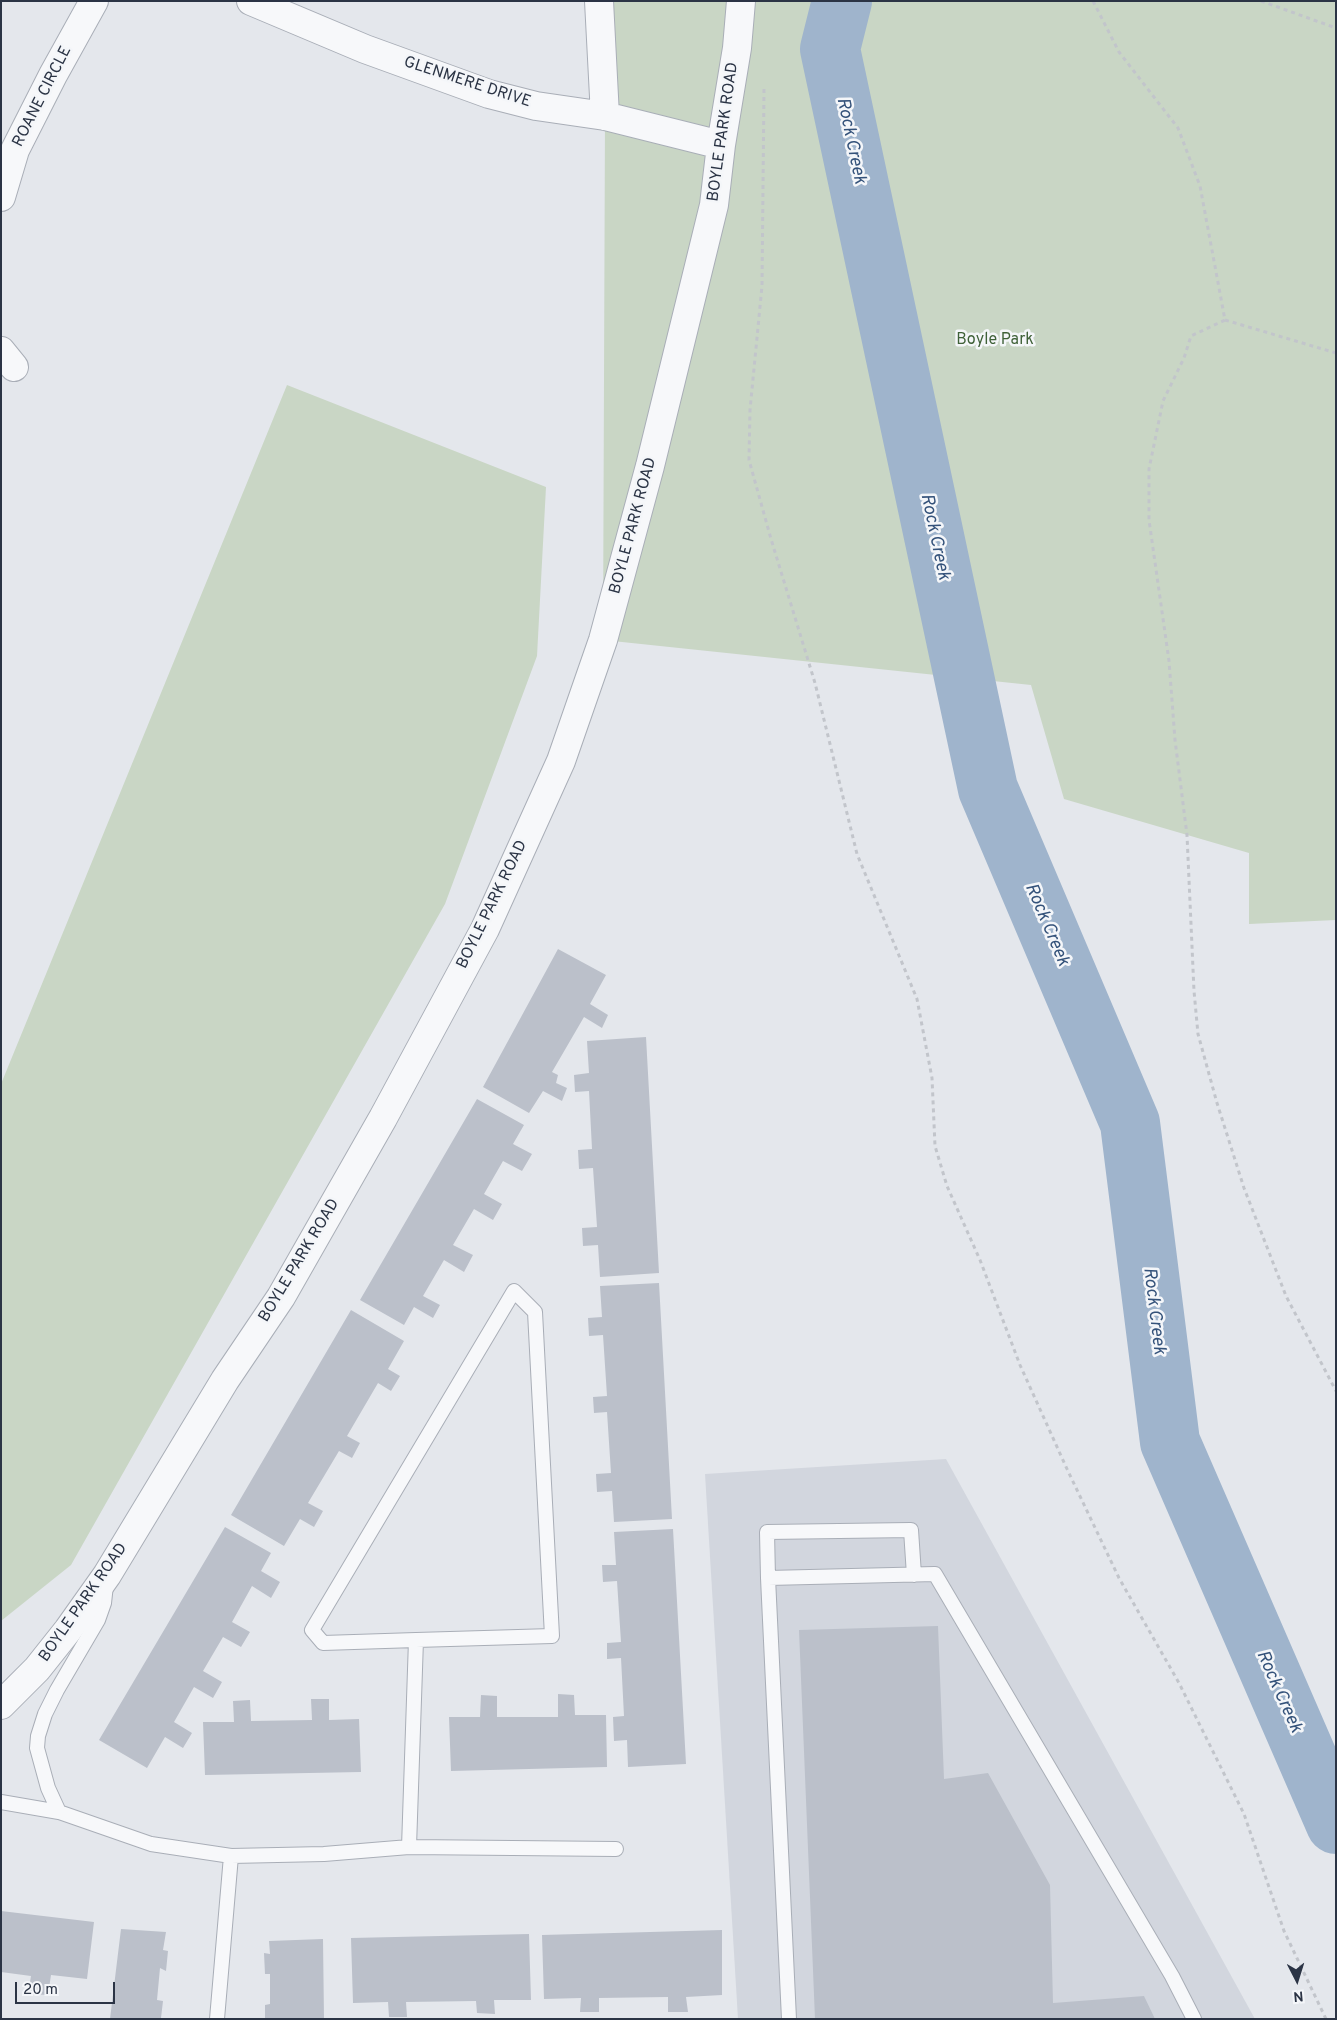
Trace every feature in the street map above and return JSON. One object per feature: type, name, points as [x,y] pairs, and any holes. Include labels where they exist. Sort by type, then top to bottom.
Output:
[{"type":"street","name":"ROANE CIRCLE","points":[[1,197],[16,150],[53,75],[94,1]]},
{"type":"street","name":"GLENMERE DRIVE","points":[[251,1],[365,49],[489,94],[536,106],[605,116],[721,145]]},
{"type":"street","points":[[599,1],[605,116]]},
{"type":"street","name":"BOYLE PARK ROAD","points":[[1,1705],[68,1630],[107,1575],[225,1380],[281,1296],[383,1118],[485,929],[561,760],[603,640],[650,466],[714,205],[741,1]]},
{"type":"lane","points":[[514,1291],[535,1312],[552,1636],[416,1640],[323,1643],[312,1630],[514,1291]]},
{"type":"lane","points":[[789,2019],[767,1532],[911,1530],[914,1575]]},
{"type":"lane","points":[[768,1578],[935,1574],[1172,1976],[1194,2019]]},
{"type":"lane","points":[[59,1812],[48,1788],[37,1748],[38,1736],[45,1714],[57,1690],[98,1620],[104,1603],[107,1575]]},
{"type":"lane","points":[[409,1847],[416,1640]]},
{"type":"lane","points":[[1,1802],[59,1812],[151,1844],[231,1856],[324,1854],[409,1847],[616,1849]]},
{"type":"lane","points":[[217,2019],[231,1856]]},
{"type":"path","points":[[1093,1],[1119,52],[1178,128],[1200,186],[1225,320]]},
{"type":"path","points":[[1261,1],[1336,28]]},
{"type":"path","points":[[764,88],[762,286],[750,410],[749,460],[815,683],[858,854],[917,999],[932,1078],[935,1146],[947,1186],[980,1260],[1032,1391],[1119,1578],[1179,1684],[1244,1814],[1284,1931],[1326,2019]]},
{"type":"path","points":[[1336,354],[1225,320],[1191,336],[1184,358],[1163,401],[1149,469],[1149,520],[1169,661],[1175,740],[1187,835],[1198,1034],[1217,1103],[1244,1188],[1286,1296],[1336,1391]]},
{"type":"shaded area","points":[[946,1459],[1255,2019],[738,2019],[705,1474]]},
{"type":"green space","name":"Boyle Park","points":[[600,1],[1336,1],[1336,920],[1249,924],[1249,853],[1064,799],[1031,685],[603,640],[605,116]]},
{"type":"green space","points":[[287,385],[546,487],[537,656],[445,904],[71,1565],[1,1621],[1,1084]]},
{"type":"building","points":[[558,949],[606,975],[590,1004],[608,1015],[602,1028],[584,1017],[552,1072],[558,1075],[556,1083],[567,1088],[562,1101],[543,1091],[529,1113],[483,1087]]},
{"type":"building","points":[[646,1037],[659,1273],[600,1277],[598,1245],[583,1246],[582,1228],[597,1227],[593,1168],[579,1169],[578,1150],[592,1149],[589,1091],[575,1092],[574,1075],[589,1073],[587,1041]]},
{"type":"building","points":[[477,1099],[524,1125],[513,1144],[532,1154],[522,1171],[503,1161],[484,1194],[502,1204],[493,1220],[474,1209],[453,1245],[473,1255],[464,1272],[444,1260],[423,1296],[440,1305],[433,1318],[414,1307],[404,1325],[360,1300]]},
{"type":"building","points":[[659,1283],[672,1519],[614,1522],[612,1491],[597,1492],[596,1474],[611,1473],[607,1412],[594,1413],[593,1397],[607,1396],[603,1335],[589,1336],[588,1318],[602,1317],[600,1286]]},
{"type":"building","points":[[351,1310],[404,1341],[388,1369],[400,1376],[391,1391],[378,1383],[347,1436],[360,1443],[352,1458],[339,1451],[308,1503],[323,1511],[314,1527],[300,1519],[284,1546],[231,1515]]},
{"type":"building","points":[[225,1527],[271,1553],[261,1571],[280,1582],[271,1598],[252,1586],[232,1622],[250,1632],[241,1647],[223,1637],[203,1671],[222,1682],[213,1698],[194,1687],[174,1722],[192,1733],[183,1748],[165,1737],[147,1768],[99,1740]]},
{"type":"building","points":[[673,1529],[686,1764],[628,1767],[627,1740],[614,1741],[613,1717],[624,1716],[621,1658],[607,1659],[607,1643],[621,1642],[617,1581],[603,1582],[602,1565],[616,1565],[614,1532]]},
{"type":"building","points":[[938,1626],[944,1779],[988,1773],[1050,1885],[1053,2003],[1144,1996],[1155,2019],[815,2019],[799,1630]]},
{"type":"building","points":[[558,1694],[574,1695],[575,1715],[606,1715],[607,1767],[451,1771],[449,1717],[480,1717],[481,1695],[497,1696],[497,1717],[558,1717]]},
{"type":"building","points":[[311,1699],[329,1699],[329,1720],[359,1719],[361,1772],[205,1775],[203,1722],[234,1722],[233,1701],[250,1700],[251,1721],[312,1720]]},
{"type":"building","points":[[1,1911],[94,1922],[87,1979],[51,1975],[48,1995],[28,1994],[31,1976],[1,1972]]},
{"type":"building","points":[[121,1929],[166,1932],[163,1950],[168,1951],[166,1971],[160,1968],[157,2000],[163,2001],[161,2018],[110,2019]]},
{"type":"building","points":[[722,1930],[722,1995],[686,1997],[688,2012],[668,2012],[668,1997],[599,1998],[599,2012],[580,2012],[581,1998],[544,1999],[542,1935]]},
{"type":"building","points":[[529,1934],[531,2000],[494,2000],[495,2014],[477,2013],[476,2001],[406,2002],[407,2017],[389,2017],[388,2002],[353,2003],[351,1938]]},
{"type":"building","points":[[323,1939],[324,2019],[265,2019],[265,2005],[270,2004],[270,1974],[265,1974],[264,1953],[270,1954],[269,1941]]},
{"type":"waterway","name":"Rock Creek","points":[[842,1],[830,49],[988,789],[1130,1123],[1170,1442],[1336,1824]]}]
